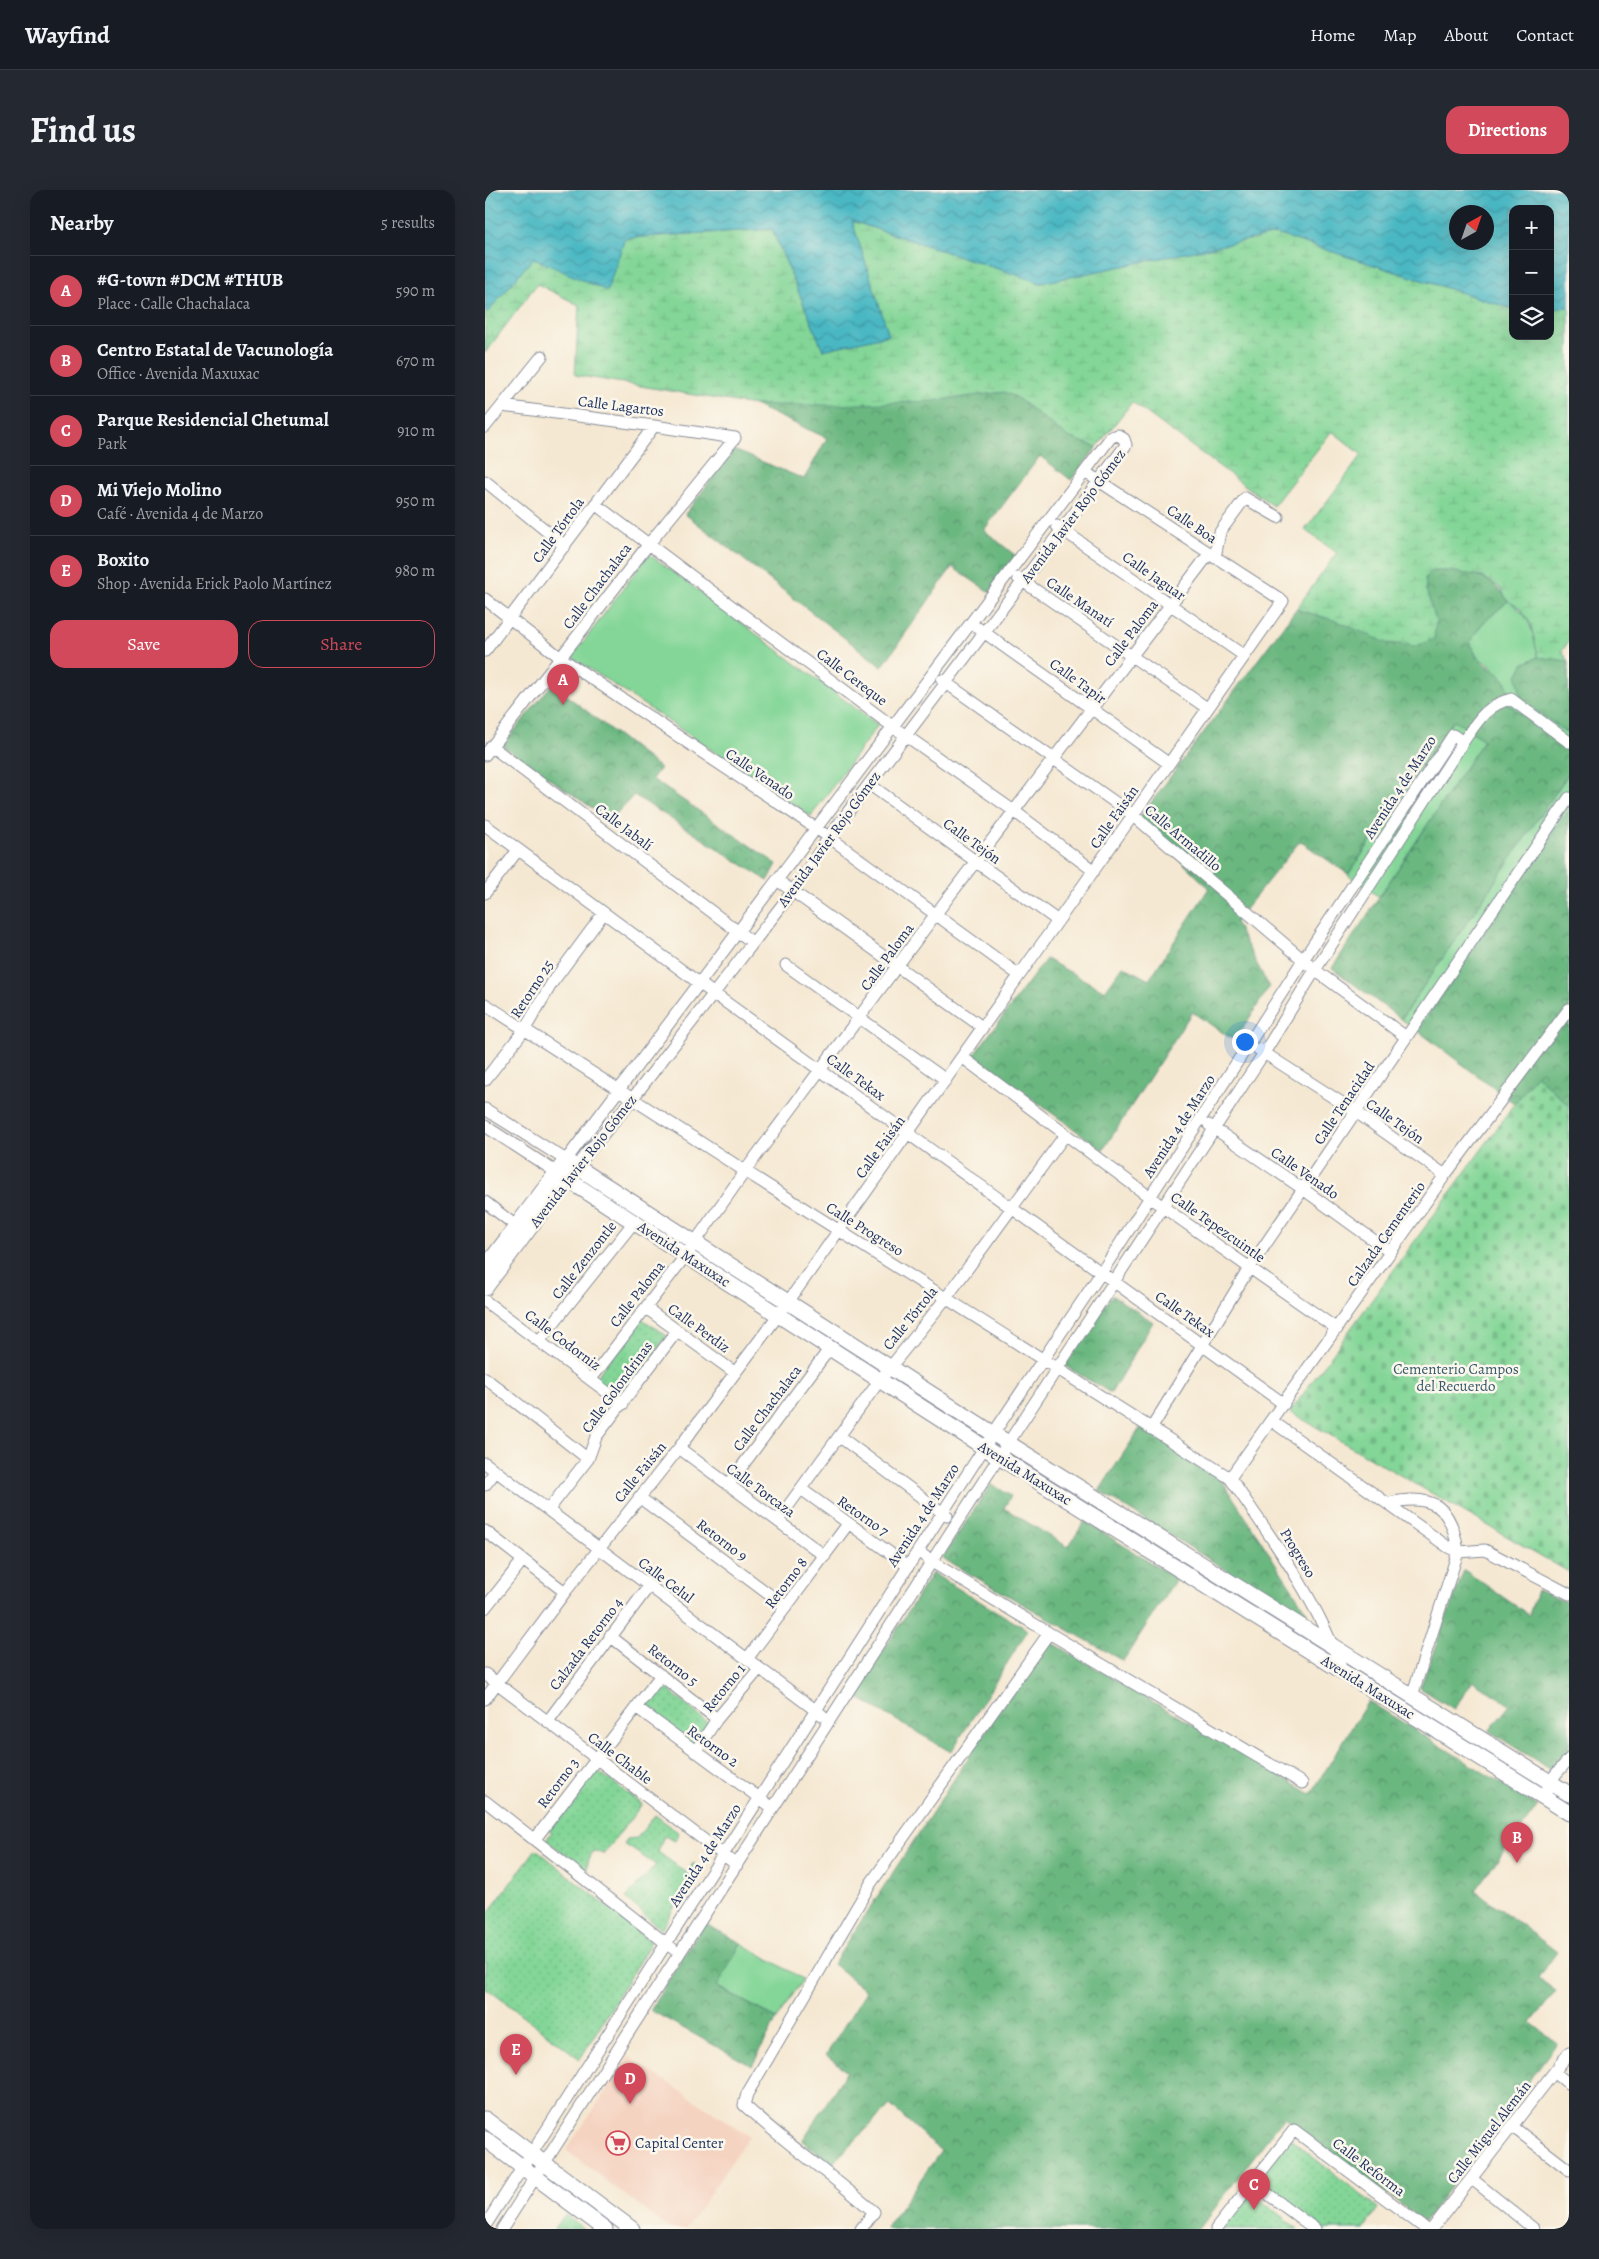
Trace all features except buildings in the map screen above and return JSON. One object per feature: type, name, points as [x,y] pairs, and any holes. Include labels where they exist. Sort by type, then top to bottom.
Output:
[{"type":"main road","name":"Avenida Maxuxac","points":[[566,1170],[604,1194],[694,1242],[993,1434],[1569,1794]]},
{"type":"main road","name":"Avenida Javier Rojo Gómez","points":[[485,1268],[516,1226],[566,1170]]},
{"type":"main road","name":"Avenida Javier Rojo Gómez","points":[[485,1288],[566,1170]]},
{"type":"main road","name":"Avenida Maxuxac","points":[[604,1194],[634,1222],[999,1457],[1569,1813]]},
{"type":"main road","points":[[485,2119],[632,2229]]},
{"type":"main road","points":[[485,2139],[605,2229]]},
{"type":"street","points":[[485,427],[542,356]]},
{"type":"street","name":"Calle Lagartos","points":[[502,406],[735,438]]},
{"type":"street","name":"Calle Tórtola","points":[[485,651],[511,619],[654,426]]},
{"type":"street","name":"Avenida Javier Rojo Gómez","points":[[1117,435],[1124,439],[1126,445],[829,837],[793,891],[633,1098],[566,1170],[620,1090],[699,983],[1111,437],[1117,435]]},
{"type":"street","name":"Calle Chachalaca","points":[[488,750],[648,545],[735,438]]},
{"type":"street","name":"Calle Boa","points":[[1085,472],[1212,556],[1283,600]]},
{"type":"street","points":[[485,481],[565,546]]},
{"type":"street","points":[[1212,556],[1220,532],[1245,498],[1278,517]]},
{"type":"street","name":"Calle Cereque","points":[[595,504],[892,726],[1014,811],[1094,871]]},
{"type":"street","name":"Calle Jaguar","points":[[1049,520],[1243,655]]},
{"type":"street","name":"Calle Paloma","points":[[591,1379],[686,1256],[745,1171],[861,1018],[935,915],[1091,709],[1212,556]]},
{"type":"street","name":"Calle Manatí","points":[[1010,573],[1207,708]]},
{"type":"street","name":"Calle Venado","points":[[485,599],[561,658],[829,837],[1019,975]]},
{"type":"street","name":"Calle Faisán","points":[[485,1699],[599,1548],[679,1448],[778,1315],[1133,816],[1283,600]]},
{"type":"street","name":"Calle Tapir","points":[[971,623],[1168,763]]},
{"type":"street","name":"Calle Armadillo","points":[[932,673],[1133,816],[1315,970],[1406,1037]]},
{"type":"street","points":[[1463,742],[1479,719],[1496,703],[1511,699],[1569,742]]},
{"type":"street","name":"Avenida 4 de Marzo","points":[[486,2220],[523,2168],[984,1447],[1202,1120],[1303,960],[1453,735],[1463,742],[1432,792],[1315,970],[1264,1053],[1115,1283],[1008,1443],[502,2229]]},
{"type":"street","name":"Calle Jabalí","points":[[488,750],[752,942]]},
{"type":"street","name":"Calle Tejón","points":[[869,784],[1058,921]]},
{"type":"street","points":[[1419,785],[1432,792]]},
{"type":"street","name":"Calle Tenacidad","points":[[1151,1429],[1250,1267],[1569,798]]},
{"type":"street","name":"Calle Tekax","points":[[485,826],[603,914],[1284,1404]]},
{"type":"street","points":[[1387,835],[1399,842]]},
{"type":"street","points":[[487,887],[518,850]]},
{"type":"street","points":[[777,880],[982,1027]]},
{"type":"street","points":[[1351,889],[1363,896]]},
{"type":"street","name":"Retorno 25","points":[[485,1080],[525,1029],[552,982],[603,914]]},
{"type":"street","points":[[786,965],[946,1080]]},
{"type":"street","name":"Calle Progreso","points":[[485,1004],[1057,1370],[1230,1478]]},
{"type":"street","name":"Calzada Cementerio","points":[[1230,1478],[1445,1175],[1569,1009]]},
{"type":"street","name":"Calle Tejón","points":[[1250,1044],[1356,1112],[1445,1175]]},
{"type":"street","name":"Calle Tepezcuintle","points":[[962,1057],[1150,1198],[1337,1329]]},
{"type":"street","name":"Avenida Maxuxac","points":[[485,1109],[527,1136],[566,1170]]},
{"type":"street","name":"Calle Venado","points":[[1202,1120],[1303,1189],[1390,1252]]},
{"type":"street","name":"Avenida Maxuxac","points":[[485,1126],[519,1149],[566,1170]]},
{"type":"street","name":"Calle Tórtola","points":[[778,1520],[840,1438],[880,1380],[946,1298],[1065,1135]]},
{"type":"street","points":[[519,1149],[527,1136]]},
{"type":"street","points":[[485,1202],[516,1226]]},
{"type":"street","name":"Calle Zenzontle","points":[[540,1340],[634,1222]]},
{"type":"street","name":"Calle Codorniz","points":[[485,1301],[540,1340],[623,1404]]},
{"type":"street","name":"Calle Perdiz","points":[[646,1308],[735,1372]]},
{"type":"street","name":"Calle Golondrinas","points":[[549,1509],[588,1459],[596,1437],[677,1331]]},
{"type":"street","name":"Calle Chachalaca","points":[[728,1485],[830,1348]]},
{"type":"street","points":[[485,1378],[588,1459]]},
{"type":"street","points":[[1272,1421],[1448,1547],[1458,1552],[1485,1550],[1569,1594]]},
{"type":"street","points":[[840,1438],[957,1523]]},
{"type":"street","name":"Calle Torcaza","points":[[679,1448],[825,1556]]},
{"type":"street","name":"Calle Celul","points":[[485,1463],[829,1720]]},
{"type":"street","points":[[485,1484],[496,1471]]},
{"type":"street","name":"Progreso","points":[[1230,1478],[1269,1533],[1334,1647],[1342,1671]]},
{"type":"street","name":"Retorno 7","points":[[801,1489],[908,1566]]},
{"type":"street","name":"Retorno 9","points":[[639,1497],[786,1607]]},
{"type":"street","points":[[1389,1503],[1408,1499],[1422,1499],[1436,1506],[1448,1516],[1456,1535],[1458,1552],[1412,1696]]},
{"type":"street","name":"Retorno 8","points":[[747,1659],[848,1524]]},
{"type":"street","points":[[485,1531],[565,1592]]},
{"type":"street","points":[[918,1551],[932,1562],[1049,1633],[1302,1783]]},
{"type":"street","points":[[485,1608],[523,1560]]},
{"type":"street","name":"Calzada Retorno 4","points":[[547,1721],[649,1586]]},
{"type":"street","points":[[861,2229],[874,2212],[835,2178],[743,2105],[747,2094],[871,1883],[1049,1633]]},
{"type":"street","name":"Retorno 5","points":[[610,1636],[717,1719]]},
{"type":"street","name":"Retorno 1","points":[[695,1752],[717,1719],[759,1669]]},
{"type":"street","name":"Calle Chable","points":[[485,1674],[737,1865]]},
{"type":"street","name":"Retorno 3","points":[[535,1838],[661,1674]]},
{"type":"street","name":"Retorno 2","points":[[635,1707],[773,1808]]},
{"type":"street","points":[[1543,1797],[1569,1759]]},
{"type":"street","points":[[485,1801],[535,1838],[679,1954]]},
{"type":"street","name":"Calle Miguel Alemán","points":[[1432,2229],[1569,2053]]},
{"type":"street","points":[[1554,2072],[1569,2084]]},
{"type":"street","points":[[1513,2127],[1569,2170]]},
{"type":"street","name":"Calle Reforma","points":[[1253,2183],[1294,2130],[1426,2229]]},
{"type":"street","points":[[1472,2179],[1534,2229]]},
{"type":"street","points":[[1216,2229],[1253,2183],[1315,2229]]},
{"type":"street","points":[[486,2220],[502,2229]]},
{"type":"shaded area","name":"Capital Center","points":[[629,2057],[749,2136],[686,2229],[670,2229],[566,2150]]},
{"type":"green space","points":[[852,221],[1041,283],[1276,234],[1509,308],[1509,340],[1554,340],[1554,309],[1569,307],[1569,641],[1562,651],[1568,661],[1538,657],[1531,625],[1520,608],[1508,601],[1499,587],[1481,576],[1449,571],[1432,571],[1425,578],[1426,590],[1436,621],[1434,639],[1416,646],[1387,643],[1337,621],[1296,609],[1337,553],[1305,530],[1362,455],[1332,431],[1273,506],[1132,402],[1097,447],[1068,437],[1016,397],[1004,392],[931,401],[839,405],[754,405],[575,375],[579,305],[537,284],[485,353],[485,312],[488,312],[533,258],[607,290],[625,238],[772,229],[823,350],[888,335]]},
{"type":"green space","points":[[1004,392],[1016,397],[1068,437],[1097,447],[1071,480],[1040,456],[984,530],[1016,556],[991,593],[952,567],[882,667],[685,514],[734,450],[804,479],[827,438],[754,405],[879,402]]},
{"type":"green space","points":[[649,554],[878,725],[811,816],[572,657]]},
{"type":"green space","points":[[1432,571],[1475,575],[1493,584],[1508,601],[1481,625],[1470,642],[1477,657],[1504,679],[1507,685],[1508,704],[1569,749],[1569,773],[1401,1019],[1332,968],[1484,740],[1454,720],[1348,874],[1300,841],[1235,922],[1269,987],[1235,1041],[1192,1012],[1103,1150],[973,1056],[1046,959],[1105,991],[1123,966],[1149,980],[1209,888],[1138,820],[1296,609],[1337,621],[1436,621],[1426,590],[1425,578]]},
{"type":"green space","points":[[1508,601],[1522,612],[1530,625],[1538,657],[1523,664],[1522,701],[1569,734],[1569,749],[1508,704],[1492,667],[1477,657],[1470,642],[1481,625]]},
{"type":"green space","points":[[1538,657],[1568,661],[1569,734],[1522,701],[1517,676],[1523,664]]},
{"type":"green space","points":[[552,684],[660,768],[652,779],[777,864],[768,881],[634,795],[610,820],[502,746]]},
{"type":"green space","points":[[1454,720],[1484,740],[1379,897],[1348,875]]},
{"type":"green space","points":[[1569,773],[1569,810],[1418,1031],[1401,1019]]},
{"type":"green space","points":[[1569,810],[1569,1106],[1536,1075],[1515,1104],[1418,1031]]},
{"type":"green space","name":"Cementerio Campos del Recuerdo","points":[[1536,1075],[1569,1106],[1569,1572],[1290,1412]]},
{"type":"green space","points":[[1112,1295],[1153,1322],[1111,1393],[1065,1366]]},
{"type":"green space","points":[[641,1318],[667,1336],[620,1401],[594,1380]]},
{"type":"green space","points":[[1142,1425],[1208,1466],[1221,1479],[1307,1612],[1307,1620],[1099,1491]]},
{"type":"green space","points":[[991,1484],[1011,1496],[1004,1508],[1068,1547],[1085,1521],[1176,1579],[1123,1661],[942,1558]]},
{"type":"green space","points":[[1464,1570],[1529,1615],[1537,1590],[1569,1603],[1569,1753],[1553,1771],[1489,1731],[1510,1705],[1473,1681],[1454,1709],[1420,1688]]},
{"type":"green space","points":[[932,1573],[1028,1630],[951,1752],[855,1696]]},
{"type":"green space","points":[[1046,1639],[1311,1794],[1368,1701],[1538,1806],[1475,1890],[1557,1952],[1538,1978],[1556,1991],[1531,2023],[1557,2043],[1424,2222],[1284,2117],[1199,2229],[885,2229],[941,2151],[890,2105],[832,2164],[802,2141],[847,2071],[826,2055],[866,1991],[833,1964]]},
{"type":"green space","points":[[664,1686],[711,1726],[692,1750],[643,1710]]},
{"type":"green space","points":[[595,1769],[642,1804],[604,1854],[593,1851],[588,1861],[587,1871],[546,1840],[552,1832],[549,1830]]},
{"type":"green space","points":[[655,1815],[679,1833],[675,1841],[664,1836],[658,1852],[687,1873],[693,1863],[698,1867],[661,1930],[626,1898],[656,1865],[624,1844],[627,1839],[637,1838]]},
{"type":"green space","points":[[536,1849],[651,1942],[580,2059],[485,1987],[485,1917]]},
{"type":"green space","points":[[704,1923],[741,1943],[717,1987],[777,2019],[752,2066],[650,2010]]},
{"type":"green space","points":[[741,1943],[803,1979],[777,2019],[716,1986]]},
{"type":"green space","points":[[1290,2139],[1378,2208],[1364,2229],[1321,2229],[1257,2182]]},
{"type":"green space","points":[[1250,2192],[1298,2229],[1219,2229]]},
{"type":"green space","points":[[565,2215],[584,2229],[553,2229]]},
{"type":"water","points":[[485,190],[1569,190],[1569,307],[1554,309],[1554,205],[1509,205],[1509,308],[1276,234],[1041,283],[852,221],[889,335],[823,350],[772,229],[625,238],[607,291],[533,258],[488,312],[485,312]]},
{"type":"place","name":"#G-town #DCM #THUB","points":[[563,705]]},
{"type":"place","name":"Centro Estatal de Vacunología","points":[[1517,1863]]},
{"type":"place","name":"Boxito","points":[[516,2075]]},
{"type":"place","name":"Mi Viejo Molino","points":[[630,2104]]},
{"type":"place","name":"Capital Center","points":[[618,2143]]},
{"type":"place","name":"Parque Residencial Chetumal","points":[[1254,2210]]}]
